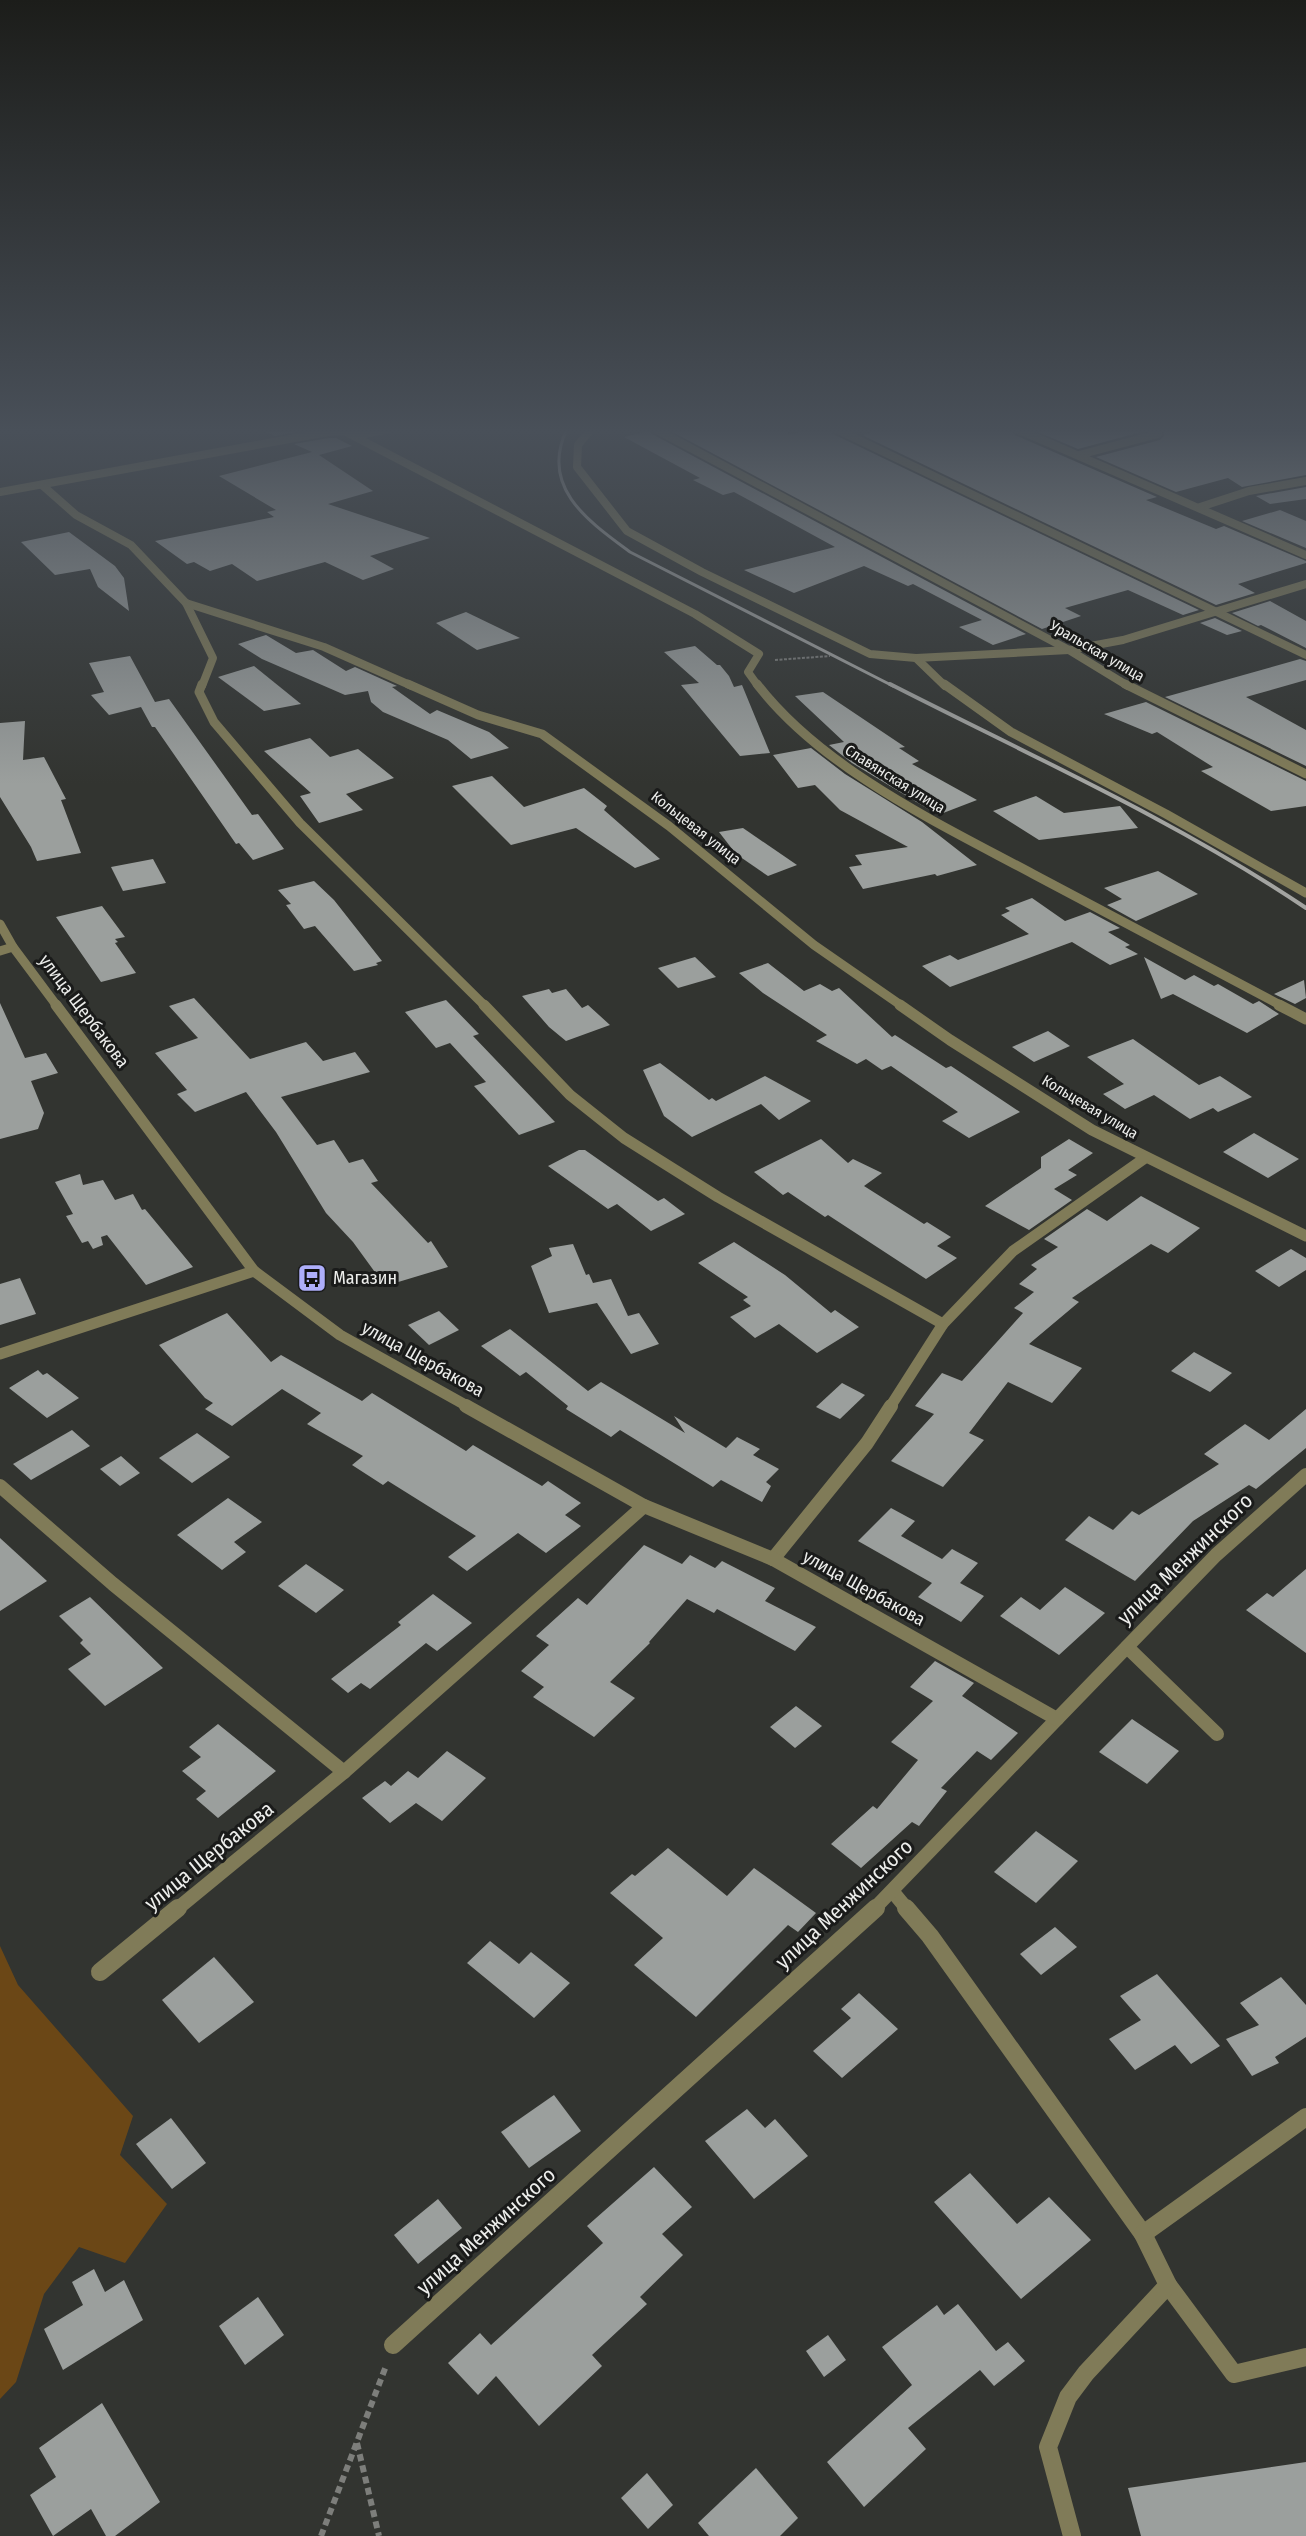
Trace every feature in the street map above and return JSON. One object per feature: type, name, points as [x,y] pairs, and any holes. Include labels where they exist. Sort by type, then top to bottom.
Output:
[{"type":"street","name":"Кольцевая улица","points":[[133,547],[186,603],[213,658],[199,692],[214,722],[300,824],[486,1007],[570,1095],[624,1138],[718,1197],[943,1324]]},
{"type":"street","points":[[568,547],[695,614],[759,654],[755,661]]},
{"type":"street","points":[[657,547],[702,572],[870,654],[916,658],[1069,650],[1123,640],[1306,584]]},
{"type":"street","name":"Уральская улица","points":[[877,547],[1069,650],[1119,681],[1306,774]]},
{"type":"street","points":[[1084,547],[1306,655]]},
{"type":"street","points":[[1289,547],[1306,555]]},
{"type":"street","name":"Кольцевая улица","points":[[186,603],[324,647],[478,715],[542,734],[669,826],[814,945],[950,1040],[1092,1130],[1306,1236]]},
{"type":"street","points":[[916,658],[931,673],[994,722],[1154,807],[1306,893]]},
{"type":"street","name":"Славянская улица","points":[[755,661],[748,672],[776,709],[852,772],[958,834],[1306,1019]]},
{"type":"street","name":"улица Щербакова","points":[[0,924],[6,949],[254,1271],[340,1335],[644,1506],[772,1559],[1057,1719]]},
{"type":"street","name":"Кольцевая улица","points":[[772,1559],[867,1443],[943,1324],[1012,1251],[1145,1158]]},
{"type":"street","points":[[0,1354],[254,1271]]},
{"type":"street","name":"улица Менжинского","points":[[393,2345],[893,1892],[1216,1555],[1306,1475]]},
{"type":"street","points":[[0,1486],[113,1584],[344,1773]]},
{"type":"street","name":"улица Щербакова","points":[[100,1972],[344,1773],[644,1506]]},
{"type":"street","points":[[1126,1647],[1217,1734]]},
{"type":"street","points":[[893,1892],[930,1936],[1143,2234],[1168,2285],[1234,2374],[1306,2357]]},
{"type":"street","points":[[1143,2234],[1306,2117]]},
{"type":"street","points":[[1072,2536],[1048,2447],[1068,2397],[1168,2285]]},
{"type":"path","points":[[755,661],[870,654]]},
{"type":"path","points":[[321,2536],[393,2345]]},
{"type":"path","points":[[356,2442],[379,2536]]},
{"type":"shaded area","points":[[0,1946],[18,1985],[133,2116],[120,2155],[167,2204],[125,2263],[79,2247],[44,2294],[16,2382],[0,2399]]},
{"type":"building","points":[[27,547],[90,547],[115,566],[124,578],[129,611],[98,587],[90,569],[55,575]]},
{"type":"building","points":[[164,547],[399,547],[370,556],[394,569],[363,580],[325,562],[257,581],[232,564],[210,571],[194,562],[187,564]]},
{"type":"building","points":[[834,547],[864,547],[1026,634],[993,645],[959,627],[982,620],[913,584],[908,586],[864,566],[794,593],[744,570]]},
{"type":"building","points":[[889,547],[1069,547],[1199,610],[1183,615],[1128,590],[1065,608],[1081,616],[1042,629]]},
{"type":"building","points":[[1096,547],[1274,547],[1306,561],[1306,563],[1238,584],[1255,593],[1216,605]]},
{"type":"building","points":[[1270,601],[1306,621],[1306,648],[1232,613]]},
{"type":"building","points":[[466,612],[520,638],[477,650],[436,623]]},
{"type":"building","points":[[1215,618],[1242,631],[1227,635],[1200,623]]},
{"type":"building","points":[[266,635],[296,653],[313,650],[346,671],[355,667],[397,686],[392,687],[430,714],[437,710],[489,732],[509,748],[471,759],[448,740],[383,712],[371,702],[368,691],[345,695],[262,659],[238,644]]},
{"type":"building","points":[[695,646],[717,665],[720,665],[734,687],[742,685],[770,753],[740,756],[681,685],[699,683],[664,652]]},
{"type":"building","points":[[130,656],[155,702],[169,699],[252,815],[258,814],[284,849],[253,860],[239,843],[236,844],[155,727],[152,727],[141,707],[109,715],[91,695],[104,692],[89,663]]},
{"type":"building","points":[[1300,659],[1306,661],[1306,680],[1246,697],[1306,730],[1306,766],[1165,697]]},
{"type":"building","points":[[254,666],[301,704],[264,711],[218,677]]},
{"type":"building","points":[[823,692],[905,747],[899,748],[919,761],[912,764],[977,800],[938,815],[852,763],[829,745],[844,742],[795,696]]},
{"type":"building","points":[[1146,702],[1306,781],[1306,806],[1271,811],[1201,771],[1213,767],[1157,732],[1152,734],[1104,714]]},
{"type":"building","points":[[25,721],[23,760],[44,757],[66,799],[61,800],[81,853],[37,861],[31,847],[0,797],[0,723]]},
{"type":"building","points":[[310,738],[330,757],[358,749],[394,778],[346,794],[363,810],[319,823],[300,796],[311,793],[264,751]]},
{"type":"building","points":[[811,748],[845,774],[922,822],[977,865],[937,876],[935,874],[863,889],[849,867],[862,865],[855,855],[908,847],[840,810],[815,785],[798,788],[773,755]]},
{"type":"building","points":[[492,776],[524,807],[584,788],[607,806],[604,810],[660,859],[635,868],[576,828],[511,845],[452,786]]},
{"type":"building","points":[[1036,796],[1064,813],[1120,806],[1138,828],[1039,840],[993,811]]},
{"type":"building","points":[[743,828],[797,865],[768,876],[736,854],[719,832]]},
{"type":"building","points":[[153,859],[166,883],[123,891],[111,867]]},
{"type":"building","points":[[1158,871],[1198,894],[1136,921],[1107,905],[1122,899],[1104,888]]},
{"type":"building","points":[[314,881],[334,900],[382,961],[376,963],[378,965],[354,971],[315,926],[304,929],[286,905],[291,904],[278,890]]},
{"type":"building","points":[[1032,898],[1065,921],[1090,912],[1120,928],[1108,932],[1130,945],[1125,947],[1138,954],[1110,965],[1072,942],[950,987],[922,966],[950,955],[958,960],[1029,934],[1001,915],[1010,911],[1005,908]]},
{"type":"building","points":[[102,906],[125,937],[115,939],[118,942],[115,943],[136,973],[101,982],[56,917]]},
{"type":"building","points":[[695,957],[716,977],[678,988],[658,968]]},
{"type":"building","points":[[1144,957],[1185,980],[1194,975],[1214,986],[1218,984],[1253,1004],[1259,1001],[1279,1014],[1247,1033],[1173,994],[1161,999]]},
{"type":"building","points":[[768,963],[804,991],[820,984],[832,991],[839,988],[892,1037],[895,1035],[946,1068],[951,1066],[1020,1112],[969,1138],[942,1121],[958,1112],[891,1066],[882,1070],[866,1059],[857,1064],[816,1041],[827,1035],[763,993],[739,973]]},
{"type":"building","points":[[1304,980],[1306,998],[1295,1004],[1274,994]]},
{"type":"building","points":[[549,989],[552,993],[566,989],[582,1008],[588,1005],[610,1025],[566,1041],[549,1027],[522,996]]},
{"type":"building","points":[[194,998],[250,1059],[306,1042],[323,1061],[355,1052],[370,1072],[281,1097],[317,1145],[334,1140],[349,1163],[363,1159],[378,1181],[371,1183],[428,1243],[431,1241],[448,1267],[385,1286],[353,1242],[326,1213],[276,1132],[246,1092],[195,1112],[177,1094],[187,1090],[155,1053],[198,1038],[169,1006]]},
{"type":"building","points":[[446,1000],[479,1034],[473,1036],[555,1122],[519,1135],[474,1086],[486,1082],[450,1043],[436,1048],[405,1012]]},
{"type":"building","points":[[0,1003],[25,1058],[46,1053],[58,1073],[31,1081],[44,1113],[38,1129],[0,1139]]},
{"type":"building","points":[[1048,1031],[1070,1046],[1034,1062],[1012,1047]]},
{"type":"building","points":[[1133,1039],[1199,1085],[1220,1076],[1252,1097],[1218,1112],[1213,1108],[1190,1119],[1154,1095],[1125,1109],[1103,1094],[1124,1084],[1087,1057]]},
{"type":"building","points":[[660,1063],[709,1100],[712,1098],[716,1101],[765,1076],[811,1101],[779,1120],[761,1104],[692,1137],[664,1116],[643,1070]]},
{"type":"building","points":[[1254,1133],[1299,1159],[1268,1178],[1223,1152]]},
{"type":"building","points":[[821,1139],[848,1163],[853,1159],[882,1173],[864,1186],[924,1224],[927,1222],[951,1237],[937,1246],[957,1258],[926,1279],[828,1215],[825,1217],[788,1192],[783,1195],[754,1172]]},
{"type":"building","points":[[1069,1139],[1093,1153],[1068,1170],[1077,1175],[1054,1189],[1072,1200],[1029,1230],[985,1206],[1041,1168],[1041,1157]]},
{"type":"building","points":[[579,1150],[585,1150],[658,1201],[664,1198],[685,1214],[651,1231],[617,1204],[608,1209],[548,1166]]},
{"type":"building","points":[[80,1174],[83,1185],[103,1180],[115,1200],[133,1194],[142,1210],[145,1209],[193,1267],[146,1285],[107,1235],[101,1237],[103,1245],[93,1249],[88,1241],[82,1243],[66,1216],[73,1214],[55,1182]]},
{"type":"building","points":[[1141,1196],[1200,1228],[1168,1253],[1151,1244],[1072,1298],[1079,1302],[1029,1344],[1082,1368],[1052,1403],[1008,1382],[969,1433],[984,1440],[943,1487],[891,1461],[934,1414],[915,1406],[942,1373],[962,1381],[1023,1313],[1014,1308],[1034,1292],[1019,1284],[1037,1269],[1031,1265],[1058,1247],[1044,1239],[1087,1209],[1107,1221]]},
{"type":"building","points":[[734,1242],[785,1275],[831,1313],[835,1310],[859,1327],[817,1353],[779,1324],[755,1338],[730,1317],[751,1306],[743,1300],[748,1297],[698,1263]]},
{"type":"building","points":[[573,1244],[586,1275],[589,1274],[593,1283],[611,1279],[628,1316],[639,1313],[659,1344],[631,1354],[597,1303],[549,1313],[531,1266],[552,1256],[549,1248]]},
{"type":"building","points":[[1291,1249],[1306,1258],[1306,1270],[1279,1287],[1255,1271]]},
{"type":"building","points":[[20,1278],[36,1314],[0,1325],[0,1284]]},
{"type":"building","points":[[439,1311],[459,1330],[429,1345],[408,1325]]},
{"type":"building","points":[[227,1313],[271,1362],[281,1355],[362,1401],[372,1393],[466,1451],[473,1445],[542,1486],[548,1481],[581,1503],[565,1515],[581,1526],[546,1553],[518,1533],[467,1571],[448,1557],[476,1536],[388,1481],[383,1485],[352,1465],[363,1456],[307,1424],[321,1413],[282,1389],[232,1426],[205,1409],[213,1403],[205,1398],[159,1345]]},
{"type":"building","points":[[510,1329],[588,1391],[601,1382],[685,1433],[674,1416],[726,1448],[737,1437],[760,1449],[753,1455],[779,1469],[766,1482],[771,1486],[762,1502],[721,1480],[713,1487],[620,1430],[611,1437],[566,1409],[568,1406],[526,1372],[520,1376],[481,1346]]},
{"type":"building","points":[[1194,1352],[1232,1373],[1210,1392],[1171,1371]]},
{"type":"building","points":[[38,1370],[43,1375],[47,1373],[79,1398],[47,1418],[9,1388]]},
{"type":"building","points":[[842,1383],[865,1395],[840,1419],[816,1407]]},
{"type":"building","points":[[1306,1409],[1306,1448],[1256,1489],[1249,1485],[1193,1521],[1135,1581],[1065,1540],[1089,1516],[1113,1530],[1132,1511],[1139,1515],[1219,1464],[1204,1454],[1245,1424],[1269,1440]]},
{"type":"building","points":[[72,1430],[90,1446],[31,1480],[13,1464]]},
{"type":"building","points":[[197,1433],[230,1457],[192,1483],[159,1458]]},
{"type":"building","points":[[121,1456],[140,1473],[120,1486],[100,1469]]},
{"type":"building","points":[[228,1498],[262,1522],[234,1542],[246,1552],[222,1570],[177,1535]]},
{"type":"building","points":[[891,1508],[915,1521],[901,1536],[942,1559],[952,1549],[978,1563],[960,1583],[984,1596],[961,1622],[918,1597],[932,1583],[858,1541]]},
{"type":"building","points":[[0,1538],[47,1581],[0,1611]]},
{"type":"building","points":[[644,1545],[682,1564],[690,1555],[715,1568],[722,1561],[775,1588],[765,1601],[816,1627],[795,1651],[717,1609],[714,1613],[687,1599],[650,1643],[610,1682],[635,1698],[594,1737],[533,1697],[544,1687],[521,1671],[549,1645],[536,1636],[578,1598],[587,1605]]},
{"type":"building","points":[[306,1564],[344,1590],[316,1613],[278,1586]]},
{"type":"building","points":[[1306,1569],[1306,1653],[1246,1610],[1267,1593],[1273,1597]]},
{"type":"building","points":[[1065,1587],[1105,1613],[1059,1655],[1000,1616],[1021,1597],[1040,1610]]},
{"type":"building","points":[[433,1594],[472,1623],[437,1651],[426,1643],[370,1689],[361,1683],[348,1693],[331,1679],[401,1625],[398,1622]]},
{"type":"building","points":[[90,1597],[163,1668],[105,1706],[68,1669],[91,1654],[80,1643],[83,1640],[59,1616]]},
{"type":"building","points":[[935,1661],[974,1683],[962,1696],[1018,1733],[991,1760],[977,1751],[941,1788],[947,1791],[919,1826],[912,1822],[861,1868],[831,1844],[873,1806],[877,1809],[918,1760],[891,1742],[933,1701],[910,1687]]},
{"type":"building","points":[[796,1706],[822,1726],[795,1748],[770,1727]]},
{"type":"building","points":[[1132,1719],[1179,1751],[1147,1784],[1099,1752]]},
{"type":"building","points":[[218,1724],[276,1771],[218,1818],[196,1799],[206,1791],[182,1771],[201,1757],[189,1747]]},
{"type":"building","points":[[447,1751],[486,1778],[442,1821],[416,1803],[390,1823],[362,1798],[385,1781],[391,1786],[408,1771],[418,1778]]},
{"type":"building","points":[[1036,1831],[1078,1861],[1036,1903],[994,1872]]},
{"type":"building","points":[[668,1848],[727,1896],[754,1868],[816,1913],[798,1932],[788,1925],[696,2017],[634,1965],[663,1938],[610,1893],[632,1874],[635,1876]]},
{"type":"building","points":[[1055,1927],[1077,1947],[1041,1975],[1020,1954]]},
{"type":"building","points":[[490,1941],[519,1964],[531,1952],[570,1983],[534,2018],[467,1963]]},
{"type":"building","points":[[214,1957],[254,2002],[199,2043],[162,2000]]},
{"type":"building","points":[[1157,1974],[1220,2046],[1191,2064],[1175,2045],[1135,2070],[1109,2039],[1141,2020],[1120,1996]]},
{"type":"building","points":[[1281,1977],[1306,2005],[1306,2037],[1275,2057],[1279,2063],[1252,2076],[1226,2039],[1259,2025],[1240,2003]]},
{"type":"building","points":[[859,1993],[898,2029],[842,2078],[813,2051],[851,2018],[841,2009]]},
{"type":"building","points":[[554,2095],[581,2131],[529,2168],[501,2132]]},
{"type":"building","points":[[747,2109],[765,2128],[775,2119],[808,2156],[754,2199],[705,2141]]},
{"type":"building","points":[[171,2118],[206,2163],[172,2189],[136,2144]]},
{"type":"building","points":[[654,2167],[692,2207],[662,2234],[683,2255],[640,2297],[647,2304],[592,2355],[602,2366],[539,2426],[496,2376],[478,2395],[448,2363],[480,2333],[491,2345],[603,2243],[587,2226]]},
{"type":"building","points":[[970,2173],[1017,2224],[1049,2197],[1091,2240],[1021,2299],[934,2202]]},
{"type":"building","points":[[438,2199],[462,2228],[418,2264],[394,2235]]},
{"type":"building","points":[[94,2269],[105,2292],[124,2280],[143,2320],[63,2370],[44,2329],[83,2305],[72,2282]]},
{"type":"building","points":[[258,2297],[284,2335],[245,2365],[219,2326]]},
{"type":"building","points":[[958,2304],[996,2351],[1008,2342],[1025,2361],[994,2386],[980,2370],[908,2428],[926,2449],[864,2507],[827,2462],[912,2385],[882,2347],[937,2305],[944,2315]]},
{"type":"building","points":[[828,2335],[846,2360],[824,2377],[806,2351]]},
{"type":"building","points":[[102,2403],[160,2502],[115,2536],[106,2536],[91,2509],[53,2536],[30,2495],[56,2477],[39,2448]]},
{"type":"building","points":[[1306,2462],[1306,2536],[1141,2536],[1128,2488]]},
{"type":"building","points":[[756,2468],[798,2518],[780,2536],[709,2536],[698,2523]]},
{"type":"building","points":[[647,2473],[673,2505],[648,2529],[621,2498]]},
{"type":"railway","points":[[624,547],[893,686]]},
{"type":"railway","points":[[890,684],[1154,818],[1257,876],[1306,908]]},
{"type":"place","name":"Магазин","points":[[312,1278]]}]
